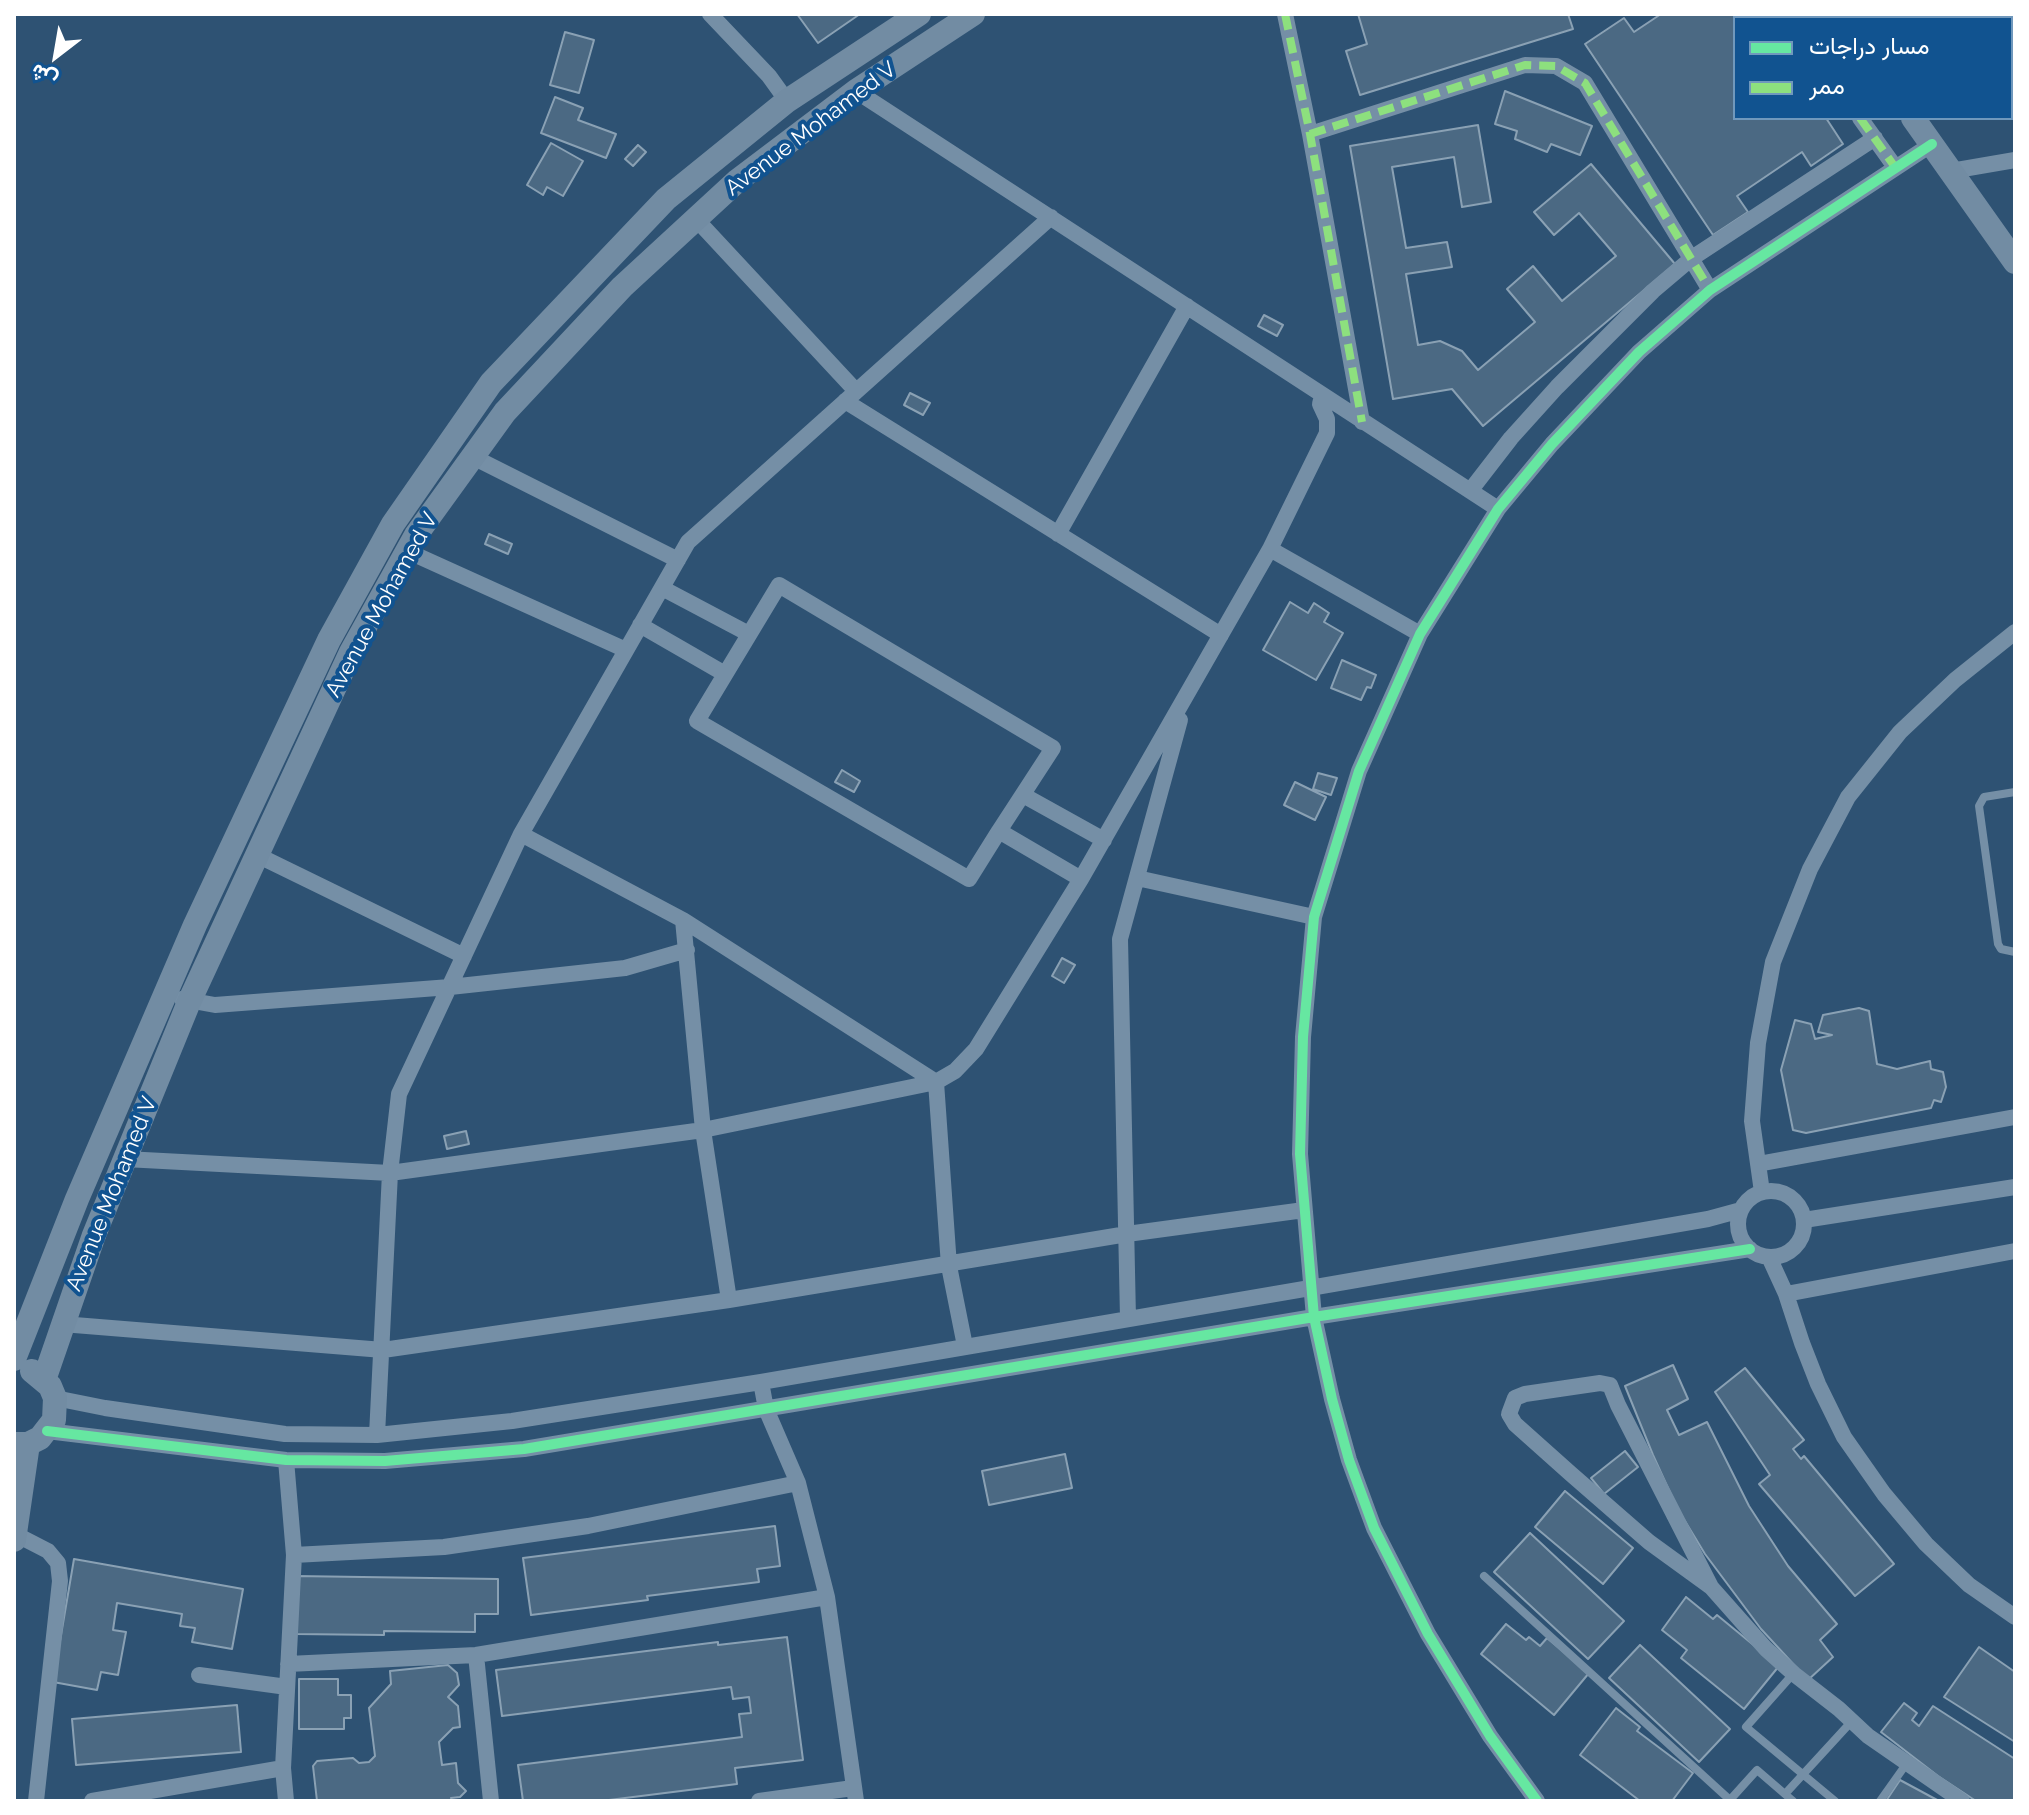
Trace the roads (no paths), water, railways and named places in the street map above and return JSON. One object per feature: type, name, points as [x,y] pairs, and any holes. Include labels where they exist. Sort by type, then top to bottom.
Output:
[{"type":"street","points":[[710,14],[769,76],[787,101]]},
{"type":"street","name":"Avenue Mohamed V","points":[[14,1359],[77,1199],[165,993],[329,640],[393,524],[491,383],[666,199],[787,101],[919,14]]},
{"type":"street","name":"Avenue Mohamed V","points":[[30,1440],[54,1420],[50,1389],[62,1324],[189,1002],[351,652],[407,551],[505,412],[622,287],[737,181],[856,91],[973,14]]},
{"type":"street","points":[[1285,14],[1362,422]]},
{"type":"street","points":[[1310,134],[1525,65],[1556,66],[1585,83],[1710,290]]},
{"type":"street","points":[[856,91],[1498,509]]},
{"type":"street","points":[[1862,120],[1895,167]]},
{"type":"street","points":[[1914,120],[2015,262]]},
{"type":"street","points":[[1470,491],[1511,438],[1597,344],[1653,291],[1692,258],[1875,138]]},
{"type":"street","points":[[1537,1801],[1490,1736],[1428,1634],[1374,1528],[1344,1445],[1314,1317],[1300,1154],[1303,1037],[1314,917],[1359,771],[1420,634],[1498,509],[1552,444],[1639,352],[1710,290],[1932,144]]},
{"type":"street","points":[[1951,171],[2015,160]]},
{"type":"street","points":[[377,1435],[390,1173],[399,1094],[521,834],[688,542],[1051,217]]},
{"type":"street","points":[[696,219],[850,396],[1058,534],[1221,635]]},
{"type":"street","points":[[1058,534],[1187,306]]},
{"type":"street","points":[[125,1159],[390,1173],[703,1130],[936,1082],[955,1071],[976,1049],[1081,879],[1270,549],[1327,433],[1327,419],[1320,404],[1322,396]]},
{"type":"street","points":[[473,457],[678,560]]},
{"type":"street","points":[[1270,549],[1420,634]]},
{"type":"street","points":[[407,551],[626,650]]},
{"type":"street","points":[[779,585],[1053,748],[969,879],[697,721],[725,674],[779,585]]},
{"type":"street","points":[[662,588],[749,634]]},
{"type":"street","points":[[640,625],[725,674]]},
{"type":"street","points":[[1762,1192],[1752,1121],[1758,1043],[1773,962],[1810,869],[1848,797],[1900,732],[1955,680],[2015,632]]},
{"type":"street","points":[[1128,1318],[1120,939],[1186,695]]},
{"type":"street","points":[[1023,795],[1104,840]]},
{"type":"street","points":[[999,831],[1081,879]]},
{"type":"street","points":[[521,834],[683,920],[936,1082]]},
{"type":"street","points":[[257,855],[464,956]]},
{"type":"street","points":[[1137,878],[1314,917]]},
{"type":"street","points":[[683,920],[703,1130],[729,1300]]},
{"type":"street","points":[[165,993],[189,1002],[215,1005],[450,987],[625,968],[687,950]]},
{"type":"street","points":[[936,1082],[949,1266],[965,1346]]},
{"type":"street","points":[[1758,1164],[2015,1117]]},
{"type":"street","points":[[1804,1220],[2015,1187]]},
{"type":"street","points":[[1731,1252],[1739,1234],[1741,1210],[1746,1202],[1762,1192],[1785,1194],[1801,1210],[1804,1220],[1800,1240],[1792,1249],[1769,1257],[1750,1249],[1739,1234]]},
{"type":"street","points":[[62,1324],[383,1350],[949,1266],[1127,1234],[1304,1210]]},
{"type":"street","points":[[14,1369],[36,1373],[50,1389],[105,1408],[285,1434],[377,1435],[512,1421],[761,1382],[1708,1219],[1741,1210]]},
{"type":"street","points":[[14,1540],[30,1440],[286,1460],[385,1461],[524,1449],[1314,1317],[1750,1249]]},
{"type":"street","points":[[1786,1294],[2015,1251]]},
{"type":"street","points":[[1769,1257],[1838,1424],[1884,1494],[1926,1544],[1969,1585],[2015,1617]]},
{"type":"street","points":[[759,1801],[855,1794],[827,1597],[798,1483],[766,1409],[761,1382]]},
{"type":"street","points":[[1711,1587],[1610,1385],[1600,1383],[1515,1398],[1509,1414],[1515,1424],[1624,1522],[1711,1587],[1766,1649],[1794,1674],[1907,1763],[1962,1801]]},
{"type":"street","points":[[286,1460],[294,1555],[283,1768],[286,1801]]},
{"type":"street","points":[[294,1555],[444,1547],[588,1526],[798,1483]]},
{"type":"street","points":[[15,1534],[48,1551],[58,1563],[60,1581],[36,1801]]},
{"type":"street","points":[[288,1664],[476,1655],[827,1597]]},
{"type":"street","points":[[476,1655],[491,1801]]},
{"type":"street","points":[[199,1675],[287,1687]]},
{"type":"street","points":[[92,1801],[283,1768]]},
{"type":"lane","points":[[2015,792],[1984,797],[1979,806],[1998,944],[2001,949],[2015,952]]},
{"type":"lane","points":[[1484,1576],[1729,1801],[1757,1770],[1793,1801]]},
{"type":"lane","points":[[1794,1674],[1746,1727],[1835,1801]]},
{"type":"lane","points":[[1785,1794],[1852,1721]]},
{"type":"lane","points":[[1880,1801],[1907,1763]]}]
